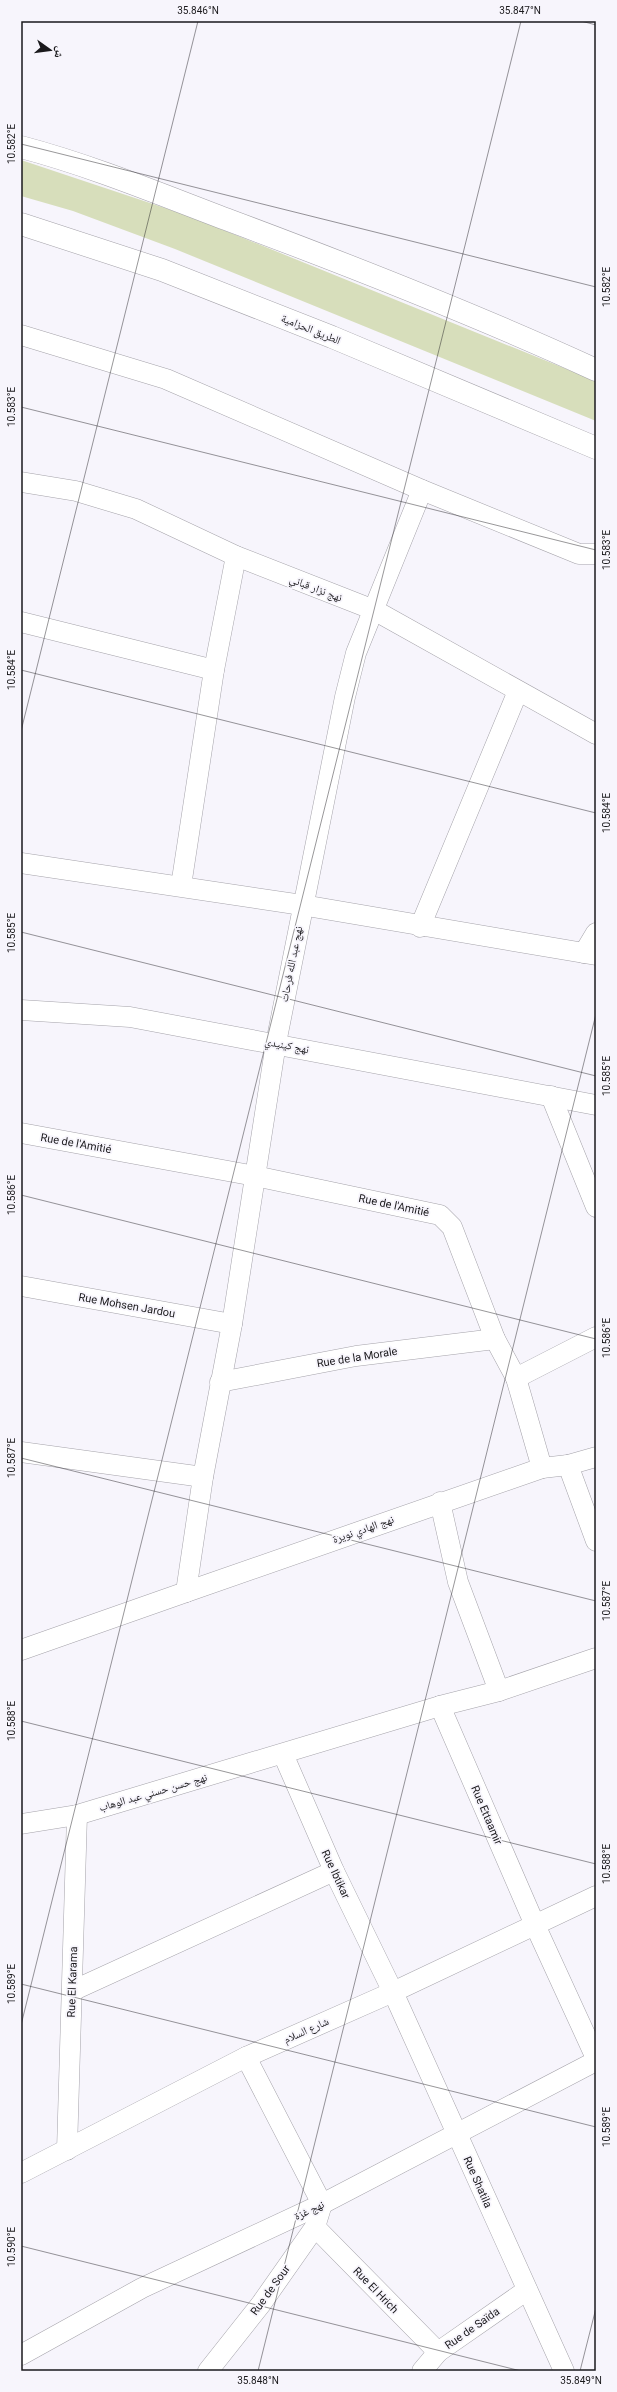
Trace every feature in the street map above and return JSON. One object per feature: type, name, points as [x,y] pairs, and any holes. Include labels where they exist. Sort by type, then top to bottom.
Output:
[{"type":"highway","points":[[21,147],[67,159],[318,253],[530,340],[596,370]]},
{"type":"highway","name":"الطريق الحزامية","points":[[21,224],[162,270],[332,337],[596,448]]},
{"type":"street","points":[[21,335],[166,379],[422,490],[580,554],[596,554]]},
{"type":"street","name":"نهج نزار قباني","points":[[21,482],[76,492],[136,509],[236,556],[374,610],[596,734]]},
{"type":"street","name":"نهج عبد الله فرحات","points":[[186,1592],[203,1477],[232,1324],[276,1043],[302,905],[347,690],[356,653],[422,490]]},
{"type":"street","points":[[181,886],[214,670],[236,556]]},
{"type":"street","points":[[21,622],[214,670]]},
{"type":"street","points":[[420,926],[518,691]]},
{"type":"street","points":[[21,863],[302,905],[590,954],[596,933]]},
{"type":"street","name":"نهج كينيدي","points":[[21,1010],[130,1017],[276,1043],[596,1105]]},
{"type":"street","points":[[551,1096],[596,1207]]},
{"type":"street","name":"Rue de l'Amitié","points":[[21,1133],[255,1176],[440,1216],[452,1227],[496,1339],[516,1378],[542,1468]]},
{"type":"street","name":"Rue Mohsen Jardou","points":[[21,1286],[232,1324]]},
{"type":"street","points":[[516,1378],[596,1337]]},
{"type":"street","name":"Rue de la Morale","points":[[220,1382],[356,1356],[496,1339]]},
{"type":"street","points":[[21,1452],[203,1477]]},
{"type":"street","points":[[542,1468],[568,1465],[596,1457]]},
{"type":"street","points":[[568,1465],[596,1540]]},
{"type":"street","name":"نهج الهادي نويرة","points":[[21,1650],[440,1502],[542,1468]]},
{"type":"street","points":[[440,1502],[458,1582],[498,1691]]},
{"type":"street","name":"نهج حسن حسني عبد الوهاب","points":[[21,1824],[77,1814],[283,1754],[440,1706],[498,1691],[596,1658]]},
{"type":"street","name":"Rue Ettaamir","points":[[440,1706],[535,1925],[596,2058]]},
{"type":"street","name":"Rue Ibtikar","points":[[283,1754],[334,1871],[393,1992]]},
{"type":"street","name":"Rue El Karama","points":[[67,2150],[77,1814]]},
{"type":"street","points":[[72,1991],[334,1871]]},
{"type":"street","name":"شارع السلام","points":[[21,2173],[246,2057],[393,1992],[596,1896]]},
{"type":"street","name":"Rue Shatila","points":[[393,1992],[564,2371]]},
{"type":"street","points":[[246,2057],[322,2204]]},
{"type":"street","name":"نهج غزة","points":[[21,2356],[142,2288],[322,2204],[596,2061]]},
{"type":"street","name":"Rue de Sour","points":[[208,2371],[261,2304],[315,2227],[322,2204]]},
{"type":"street","name":"Rue El Hrich","points":[[315,2227],[438,2352]]},
{"type":"street","name":"Rue de Saïda","points":[[422,2371],[438,2352],[527,2290]]},
{"type":"green space","points":[[21,160],[189,216],[596,381],[596,421],[175,249],[73,211],[21,196]]}]
